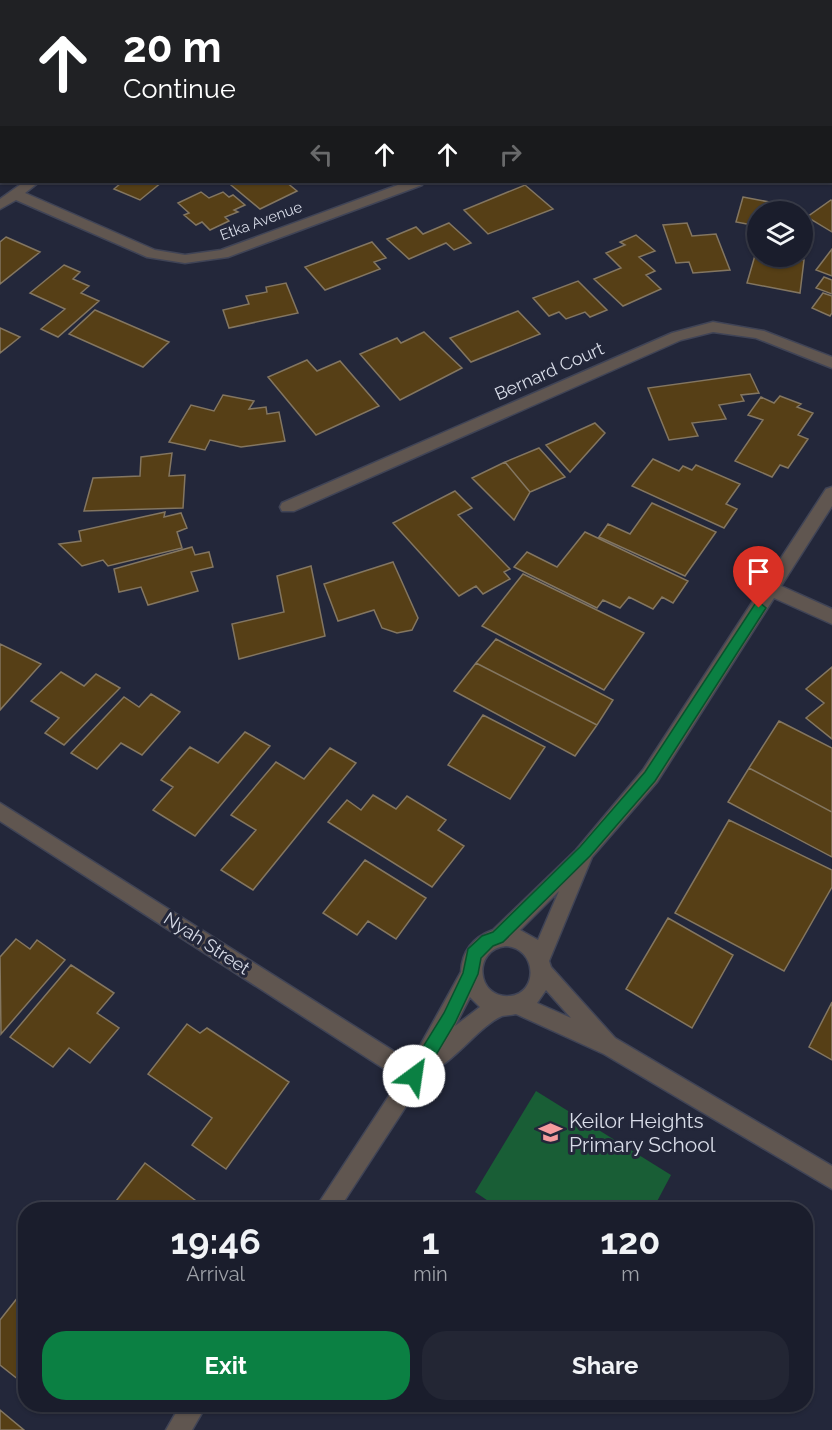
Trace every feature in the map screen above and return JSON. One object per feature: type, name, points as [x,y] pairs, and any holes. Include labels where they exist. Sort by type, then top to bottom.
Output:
[{"type":"street","points":[[0,205],[31,183]]},
{"type":"street","name":"Etka Avenue","points":[[15,194],[152,254],[185,259],[223,254],[414,183]]},
{"type":"street","name":"Bernard Court","points":[[288,507],[666,341],[713,327],[759,334],[832,363]]},
{"type":"street","points":[[498,938],[585,852],[650,776],[832,493]]},
{"type":"street","points":[[771,589],[832,616]]},
{"type":"street","name":"Nyah Street","points":[[0,811],[414,1076]]},
{"type":"street","points":[[414,1076],[462,1033],[509,1004],[535,992],[541,966],[585,852]]},
{"type":"street","points":[[331,1202],[450,1018],[471,974],[474,954],[488,941],[498,938],[518,939],[527,944],[541,966],[611,1047]]},
{"type":"street","points":[[471,974],[481,994],[490,1001],[509,1004],[611,1047],[832,1178]]},
{"type":"street","points":[[178,1430],[190,1412]]},
{"type":"green space","points":[[536,1091],[671,1175],[657,1202],[490,1202],[475,1192]]},
{"type":"building","points":[[121,183],[161,183],[140,200],[114,189]]},
{"type":"building","points":[[236,183],[287,183],[297,191],[260,209],[231,185]]},
{"type":"building","points":[[525,185],[553,209],[488,234],[464,210]]},
{"type":"building","points":[[201,192],[209,198],[223,192],[229,197],[233,195],[245,205],[234,210],[238,212],[225,217],[229,221],[210,230],[202,222],[196,225],[184,215],[189,213],[178,203]]},
{"type":"building","points":[[743,197],[764,201],[747,201],[747,224],[736,222]]},
{"type":"building","points":[[832,201],[832,232],[813,221],[813,213]]},
{"type":"building","points":[[449,223],[471,243],[454,250],[446,243],[409,259],[387,239],[416,227],[423,234]]},
{"type":"building","points":[[687,223],[692,236],[716,234],[730,270],[693,273],[689,262],[676,263],[663,225]]},
{"type":"building","points":[[636,235],[655,251],[639,257],[655,271],[646,275],[661,289],[623,306],[594,279],[621,268],[606,253],[625,245],[620,242]]},
{"type":"building","points":[[6,237],[40,252],[0,284],[0,242]]},
{"type":"building","points":[[372,242],[386,258],[374,262],[380,269],[325,290],[305,267]]},
{"type":"building","points":[[832,249],[832,276],[816,270]]},
{"type":"building","points":[[64,265],[80,272],[73,279],[89,286],[81,293],[99,301],[58,337],[41,329],[65,309],[30,293]]},
{"type":"building","points":[[752,267],[803,267],[800,293],[747,283]]},
{"type":"building","points":[[824,277],[832,280],[832,294],[816,288]]},
{"type":"building","points":[[578,281],[607,310],[590,317],[585,312],[566,319],[559,312],[549,316],[533,298]]},
{"type":"building","points":[[286,283],[298,313],[229,328],[223,310],[249,304],[246,296],[267,292],[266,287]]},
{"type":"building","points":[[823,293],[832,296],[830,316],[812,308]]},
{"type":"building","points":[[95,310],[169,342],[143,367],[69,334]]},
{"type":"building","points":[[518,311],[540,334],[471,362],[450,338]]},
{"type":"building","points":[[0,328],[20,337],[0,353]]},
{"type":"building","points":[[424,332],[462,368],[400,400],[360,354],[397,338],[401,343]]},
{"type":"building","points":[[307,360],[317,371],[340,361],[379,406],[316,435],[268,377]]},
{"type":"building","points":[[750,374],[759,393],[741,395],[744,401],[719,405],[726,419],[692,423],[698,436],[669,440],[648,388]]},
{"type":"building","points":[[223,395],[254,401],[249,409],[266,407],[267,414],[279,412],[285,441],[241,447],[210,440],[205,450],[169,442],[191,405],[214,411]]},
{"type":"building","points":[[780,396],[801,404],[797,407],[813,413],[798,435],[808,439],[788,468],[780,465],[772,477],[735,461],[763,420],[748,415],[761,397],[774,403]]},
{"type":"building","points":[[595,423],[605,433],[570,472],[546,445]]},
{"type":"building","points":[[539,448],[565,477],[530,492],[505,462]]},
{"type":"building","points":[[172,453],[169,476],[185,475],[183,508],[84,511],[93,478],[140,476],[141,457]]},
{"type":"building","points":[[653,459],[679,471],[683,466],[692,470],[696,465],[740,484],[726,504],[737,509],[724,528],[632,486]]},
{"type":"building","points":[[505,462],[530,492],[514,520],[472,478]]},
{"type":"building","points":[[455,491],[472,508],[458,515],[510,569],[504,572],[510,579],[483,594],[476,586],[459,596],[393,523]]},
{"type":"building","points":[[652,503],[716,532],[685,576],[599,537],[608,524],[630,534]]},
{"type":"building","points":[[165,512],[164,517],[181,513],[187,528],[177,532],[182,548],[108,566],[103,560],[82,566],[59,544],[81,541],[79,531]]},
{"type":"building","points":[[585,532],[688,581],[673,603],[662,597],[653,609],[629,597],[620,608],[603,600],[597,608],[514,567],[527,552],[557,567]]},
{"type":"building","points":[[192,547],[195,555],[209,552],[213,567],[191,572],[198,591],[148,605],[141,587],[119,592],[114,569]]},
{"type":"building","points":[[393,562],[418,618],[412,630],[397,633],[382,628],[374,610],[338,621],[324,584]]},
{"type":"building","points":[[311,566],[325,636],[239,659],[232,624],[284,612],[277,576]]},
{"type":"building","points":[[523,574],[644,633],[604,690],[482,626]]},
{"type":"building","points":[[496,639],[613,700],[597,725],[476,663]]},
{"type":"building","points":[[0,644],[41,664],[0,710]]},
{"type":"building","points":[[476,663],[597,725],[575,756],[454,691]]},
{"type":"building","points":[[832,667],[832,739],[806,718],[824,703],[806,689]]},
{"type":"building","points":[[61,672],[84,686],[96,674],[120,688],[64,745],[45,733],[59,718],[31,701]]},
{"type":"building","points":[[151,694],[180,712],[142,755],[121,743],[97,769],[71,753],[124,697],[139,707]]},
{"type":"building","points":[[483,715],[545,747],[510,799],[448,765]]},
{"type":"building","points":[[779,721],[832,748],[832,812],[749,768]]},
{"type":"building","points":[[245,732],[270,746],[195,836],[153,810],[173,787],[161,780],[190,747],[218,763]]},
{"type":"building","points":[[330,748],[356,763],[253,890],[221,870],[256,830],[231,815],[276,762],[304,779]]},
{"type":"building","points":[[749,768],[832,812],[832,857],[728,802]]},
{"type":"building","points":[[373,795],[396,809],[407,796],[446,820],[438,830],[464,846],[432,887],[328,822],[347,800],[361,810]]},
{"type":"building","points":[[729,820],[832,870],[832,887],[784,971],[675,913]]},
{"type":"building","points":[[365,860],[426,898],[396,939],[368,921],[357,935],[323,913]]},
{"type":"building","points":[[668,918],[733,955],[692,1028],[626,989]]},
{"type":"building","points":[[16,939],[30,949],[37,940],[65,960],[1,1034],[0,957]]},
{"type":"building","points":[[71,965],[114,993],[97,1013],[119,1028],[90,1063],[69,1048],[53,1067],[10,1037]]},
{"type":"building","points":[[832,1002],[832,1060],[809,1047]]},
{"type":"building","points":[[187,1024],[200,1033],[207,1028],[289,1082],[226,1169],[192,1145],[212,1118],[148,1074]]},
{"type":"building","points":[[145,1163],[198,1202],[115,1202]]},
{"type":"building","points":[[18,1297],[18,1379],[0,1365],[0,1320]]},
{"type":"building","points":[[0,1410],[24,1430],[0,1430]]},
{"type":"place","name":"Keilor Heights Primary School","points":[[551,1132]]},
{"type":"route","points":[[414,1076],[450,1018],[471,974],[474,954],[488,941],[498,938],[585,852],[650,776],[759,608]]}]
